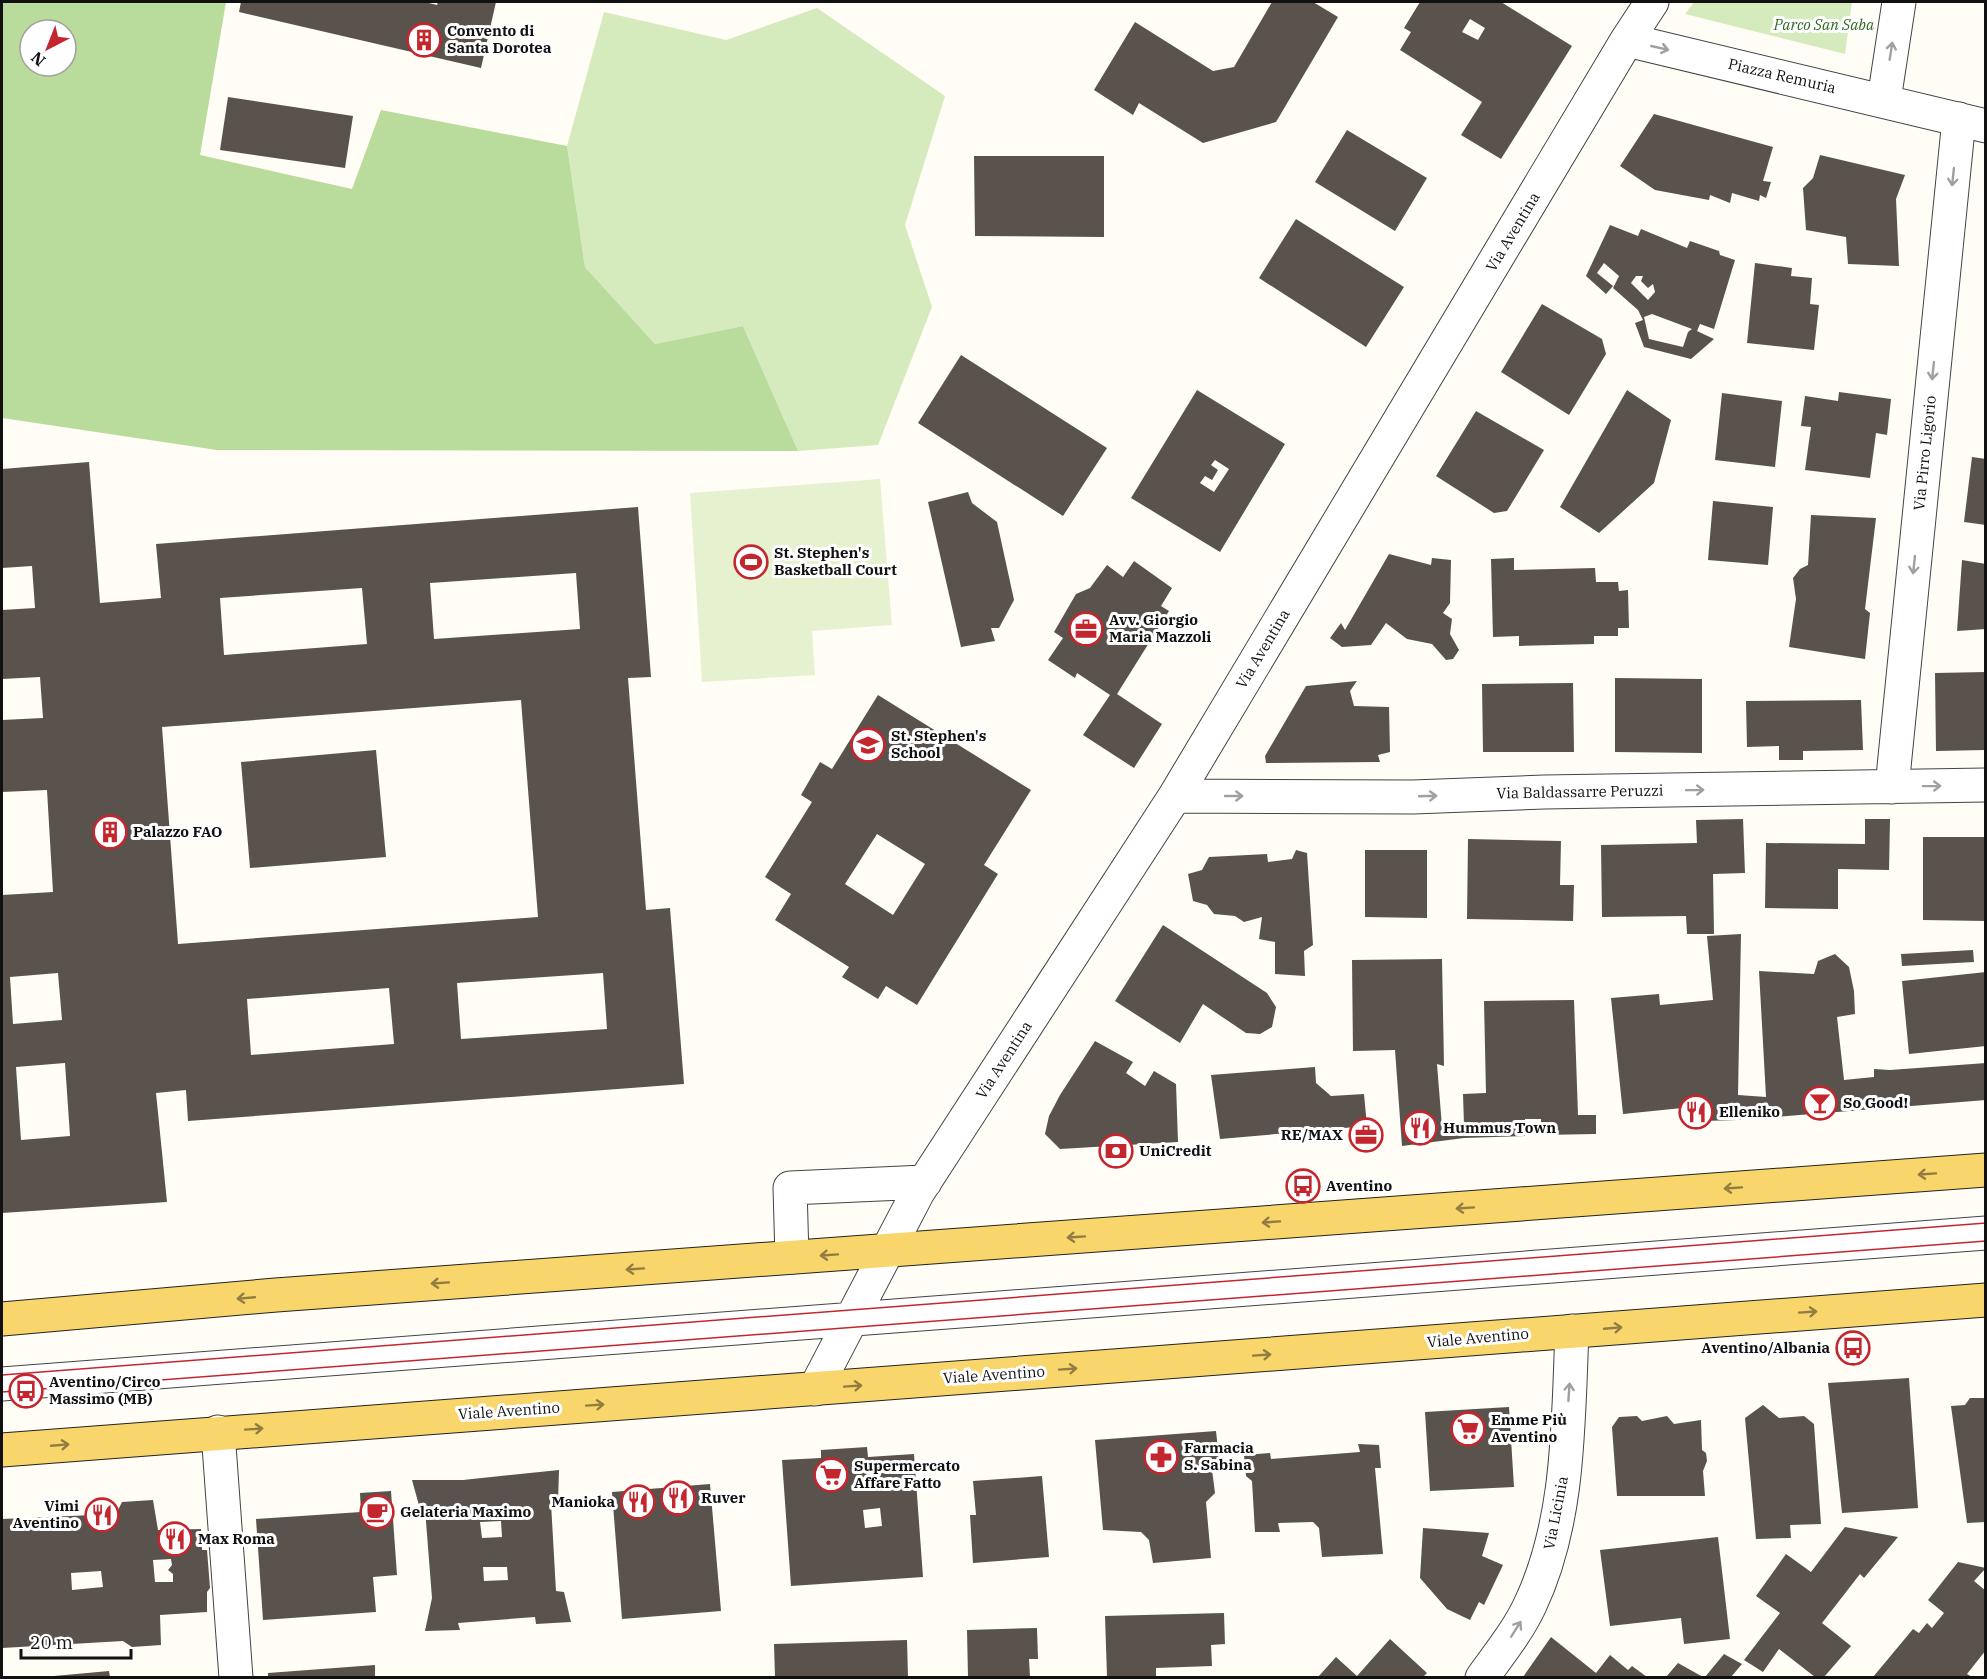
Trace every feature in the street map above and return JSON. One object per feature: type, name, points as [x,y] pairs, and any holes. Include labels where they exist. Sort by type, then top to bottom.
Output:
[{"type":"main road","points":[[2,1318],[276,1295],[1986,1170]]},
{"type":"main road","name":"Viale Aventino","points":[[2,1450],[1986,1300]]},
{"type":"street","points":[[1628,40],[1652,2]]},
{"type":"street","points":[[1884,100],[1899,2]]},
{"type":"street","name":"Piazza Remuria","points":[[1628,40],[1972,122]]},
{"type":"street","name":"Via Aventina","points":[[815,1389],[851,1317],[925,1182],[1175,796],[1628,40]]},
{"type":"street","name":"Via Pirro Ligorio","points":[[1892,787],[1972,122]]},
{"type":"street","name":"Via Baldassarre Peruzzi","points":[[1175,796],[1413,797],[1544,792],[1986,785]]},
{"type":"street","points":[[792,1257],[790,1188],[925,1182]]},
{"type":"street","points":[[2,1384],[851,1317],[1017,1307],[1986,1233]]},
{"type":"street","name":"Via Licinia","points":[[1482,1677],[1527,1610],[1551,1542],[1564,1463],[1572,1331]]},
{"type":"street","points":[[218,1432],[236,1677]]},
{"type":"green space","points":[[2,2],[226,2],[200,155],[352,189],[381,110],[567,146],[585,267],[655,344],[743,326],[798,451],[217,450],[2,418]]},
{"type":"green space","name":"Parco San Saba","points":[[1694,2],[1852,2],[1845,54],[1685,14]]},
{"type":"green space","points":[[817,8],[945,96],[905,225],[932,307],[878,445],[798,451],[743,326],[655,344],[585,267],[567,146],[604,12],[726,40]]},
{"type":"green space","name":"St. Stephen's Basketball Court","points":[[880,479],[892,625],[812,631],[815,675],[702,682],[690,493]]},
{"type":"building","name":"Convento di Santa Dorotea","points":[[241,2],[425,2],[437,5],[438,2],[496,2],[481,68],[239,12]]},
{"type":"building","points":[[1272,2],[1313,2],[1338,17],[1276,122],[1203,143],[1139,103],[1133,115],[1094,90],[1135,22],[1213,71],[1234,67]]},
{"type":"building","points":[[1420,2],[1501,2],[1572,46],[1501,159],[1461,135],[1482,102],[1400,50],[1411,32],[1404,28]],"holes":[[[1470,19],[1485,28],[1478,40],[1462,32]]]},
{"type":"building","points":[[228,97],[353,116],[345,168],[220,150]]},
{"type":"building","points":[[1654,114],[1773,147],[1763,181],[1771,182],[1766,198],[1760,195],[1759,201],[1732,193],[1730,203],[1710,195],[1709,200],[1655,190],[1620,166]]},
{"type":"building","points":[[1347,130],[1427,178],[1395,231],[1315,182]]},
{"type":"building","points":[[1820,155],[1905,175],[1896,199],[1899,266],[1848,264],[1846,237],[1806,230],[1803,188],[1813,178]]},
{"type":"building","points":[[974,156],[1104,156],[1104,237],[975,236]]},
{"type":"building","points":[[1296,219],[1404,287],[1366,347],[1259,278]]},
{"type":"building","points":[[1610,225],[1638,236],[1641,229],[1687,248],[1690,241],[1719,251],[1720,255],[1735,260],[1714,329],[1700,324],[1697,331],[1714,339],[1691,359],[1644,347],[1635,323],[1643,320],[1638,310],[1613,288],[1619,276],[1604,263],[1597,273],[1613,286],[1606,294],[1586,276]],"holes":[[[1636,276],[1643,276],[1641,281],[1648,288],[1653,284],[1655,292],[1648,300],[1631,283]],[[1652,314],[1692,329],[1688,332],[1683,347],[1649,339],[1644,317]]]},
{"type":"building","points":[[1755,263],[1792,268],[1791,276],[1812,278],[1810,304],[1819,305],[1814,350],[1747,343]]},
{"type":"building","points":[[1542,304],[1602,339],[1606,354],[1569,415],[1501,372]]},
{"type":"building","points":[[961,355],[1107,448],[1063,516],[918,423]]},
{"type":"building","points":[[1197,390],[1285,444],[1220,552],[1131,498]],"holes":[[[1215,460],[1229,469],[1214,492],[1200,483],[1205,476],[1212,480],[1218,470],[1211,465]]]},
{"type":"building","points":[[1627,390],[1671,420],[1654,483],[1599,533],[1560,507]]},
{"type":"building","points":[[1839,392],[1891,399],[1887,435],[1876,433],[1870,478],[1805,470],[1811,427],[1801,426],[1805,396],[1838,401]]},
{"type":"building","points":[[1722,393],[1782,401],[1775,467],[1715,460]]},
{"type":"building","points":[[1476,411],[1544,450],[1507,511],[1494,513],[1436,476]]},
{"type":"building","points":[[1972,457],[1986,459],[1986,525],[1964,522]]},
{"type":"building","name":"Palazzo FAO","points":[[89,462],[100,603],[161,598],[156,544],[638,507],[651,677],[628,678],[646,910],[670,908],[684,1084],[188,1121],[186,1090],[156,1093],[167,1202],[2,1213],[2,895],[53,892],[47,790],[2,792],[2,720],[43,718],[40,677],[2,679],[2,610],[35,608],[32,566],[2,568],[2,469]],"holes":[[[576,573],[580,629],[434,639],[430,583]],[[362,588],[367,644],[224,655],[220,598]],[[521,700],[538,917],[178,944],[162,727]],[[58,973],[62,1020],[13,1024],[10,977]],[[603,973],[607,1029],[461,1039],[457,983]],[[389,988],[394,1044],[251,1055],[247,999]],[[65,1063],[70,1136],[21,1140],[16,1067]]]},
{"type":"building","points":[[968,492],[972,503],[997,522],[1014,600],[999,628],[991,628],[995,641],[961,647],[928,502]]},
{"type":"building","points":[[1713,501],[1773,507],[1768,565],[1708,560]]},
{"type":"building","points":[[1811,515],[1876,518],[1865,609],[1870,613],[1865,659],[1789,647],[1796,599],[1793,578],[1800,569],[1808,565]]},
{"type":"building","points":[[1389,554],[1431,565],[1432,558],[1451,560],[1450,603],[1443,613],[1452,619],[1450,634],[1459,650],[1453,659],[1446,660],[1432,644],[1407,639],[1386,623],[1371,645],[1342,647],[1330,638],[1341,623],[1345,630]]},
{"type":"building","points":[[1514,558],[1514,570],[1595,568],[1596,582],[1618,582],[1619,591],[1628,590],[1629,628],[1618,628],[1618,636],[1594,636],[1594,644],[1519,646],[1519,636],[1493,637],[1491,559]]},
{"type":"building","points":[[1962,560],[1986,564],[1986,629],[1957,631]]},
{"type":"building","points":[[1134,561],[1172,588],[1161,606],[1169,611],[1117,694],[1162,724],[1134,768],[1083,735],[1110,695],[1077,673],[1075,678],[1048,660],[1063,638],[1054,632],[1076,594],[1090,588],[1107,565],[1123,577]]},
{"type":"building","points":[[1986,672],[1986,750],[1936,751],[1935,673]]},
{"type":"building","points":[[1615,678],[1702,679],[1702,753],[1615,752]]},
{"type":"building","points":[[1357,681],[1350,691],[1354,706],[1389,707],[1390,752],[1378,755],[1380,762],[1266,763],[1265,756],[1306,686]]},
{"type":"building","points":[[1573,683],[1574,752],[1483,752],[1482,684]]},
{"type":"building","points":[[878,695],[1031,790],[984,865],[998,874],[917,1005],[886,986],[878,999],[842,977],[849,967],[775,920],[791,894],[765,877],[812,802],[801,795],[820,762],[832,769]],"holes":[[[877,834],[925,864],[893,915],[845,884]]]},
{"type":"building","points":[[1861,700],[1863,750],[1803,751],[1803,760],[1779,760],[1779,746],[1747,747],[1746,701]]},
{"type":"building","points":[[376,750],[386,857],[250,868],[241,762]]},
{"type":"building","points":[[1743,819],[1745,873],[1713,874],[1714,934],[1687,934],[1686,916],[1602,917],[1601,845],[1697,843],[1696,820]]},
{"type":"building","points":[[1865,819],[1890,819],[1889,870],[1838,869],[1838,909],[1765,908],[1766,843],[1865,844]]},
{"type":"building","points":[[1923,837],[1986,837],[1986,921],[1923,920]]},
{"type":"building","points":[[1468,839],[1561,841],[1560,885],[1574,885],[1573,921],[1467,919]]},
{"type":"building","points":[[1296,850],[1307,853],[1313,945],[1304,951],[1305,976],[1275,974],[1275,942],[1259,939],[1262,917],[1244,922],[1235,916],[1214,914],[1207,905],[1193,901],[1188,874],[1202,870],[1209,857],[1267,854],[1268,862],[1292,859]]},
{"type":"building","points":[[1365,850],[1427,850],[1427,918],[1365,917]]},
{"type":"building","points":[[1163,925],[1267,993],[1276,1007],[1272,1027],[1260,1034],[1246,1033],[1203,1004],[1180,1043],[1115,1001]]},
{"type":"building","points":[[1741,934],[1738,1095],[1766,1097],[1759,971],[1814,974],[1818,961],[1835,954],[1849,967],[1854,991],[1855,1014],[1837,1017],[1844,1080],[1874,1077],[1874,1069],[1890,1070],[1986,1063],[1986,1100],[1738,1120],[1703,1121],[1702,1106],[1623,1114],[1611,998],[1659,994],[1660,1005],[1713,1000],[1707,936]]},
{"type":"building","points":[[1973,950],[1974,962],[1902,966],[1901,954]]},
{"type":"building","points":[[1442,959],[1444,1066],[1437,1064],[1442,1127],[1464,1125],[1463,1094],[1486,1093],[1484,1001],[1574,1000],[1578,1115],[1596,1115],[1596,1134],[1541,1135],[1541,1119],[1525,1119],[1525,1136],[1464,1138],[1402,1146],[1395,1050],[1353,1051],[1352,960]]},
{"type":"building","points":[[1986,972],[1986,1046],[1909,1054],[1902,981]]},
{"type":"building","points":[[1095,1041],[1133,1062],[1126,1073],[1145,1086],[1154,1071],[1176,1084],[1178,1142],[1060,1149],[1045,1134],[1049,1116],[1060,1095]]},
{"type":"building","points":[[1315,1067],[1316,1083],[1331,1096],[1364,1094],[1367,1126],[1220,1139],[1211,1075]]},
{"type":"building","points":[[1909,1378],[1918,1508],[1842,1513],[1828,1383]]},
{"type":"building","points":[[1970,1398],[1986,1398],[1986,1522],[1967,1523],[1951,1406],[1965,1405]]},
{"type":"building","points":[[1763,1405],[1779,1418],[1804,1416],[1814,1424],[1821,1524],[1790,1525],[1791,1538],[1756,1539],[1745,1418]]},
{"type":"building","points":[[1509,1407],[1514,1487],[1430,1491],[1425,1412]]},
{"type":"building","points":[[1637,1416],[1642,1421],[1667,1416],[1674,1424],[1701,1420],[1702,1450],[1706,1453],[1707,1461],[1703,1471],[1705,1496],[1617,1496],[1612,1427],[1619,1417]]},
{"type":"building","points":[[1216,1431],[1220,1468],[1212,1470],[1215,1493],[1206,1502],[1211,1558],[1153,1563],[1149,1540],[1141,1532],[1103,1530],[1095,1440]]},
{"type":"building","points":[[1358,1444],[1379,1445],[1381,1468],[1375,1468],[1383,1554],[1322,1557],[1319,1528],[1313,1522],[1278,1523],[1280,1532],[1255,1532],[1252,1481],[1246,1476],[1244,1455],[1270,1453],[1271,1459],[1360,1452]]},
{"type":"building","points":[[867,1447],[868,1457],[914,1454],[923,1577],[791,1586],[782,1460],[821,1458],[821,1450]],"holes":[[[880,1508],[882,1526],[865,1528],[863,1510]]]},
{"type":"building","points":[[559,1470],[558,1503],[551,1503],[556,1591],[564,1592],[571,1622],[536,1624],[535,1617],[458,1623],[460,1630],[425,1631],[432,1598],[425,1509],[420,1509],[412,1480],[463,1480]],"holes":[[[501,1521],[502,1537],[482,1538],[480,1522]],[[483,1567],[507,1567],[508,1580],[484,1581]]]},
{"type":"building","points":[[1042,1476],[1049,1557],[973,1563],[970,1515],[976,1515],[973,1481]]},
{"type":"building","points":[[710,1484],[721,1611],[622,1619],[612,1492]]},
{"type":"building","points":[[391,1491],[397,1575],[373,1577],[376,1612],[263,1620],[256,1519],[361,1512],[360,1493]]},
{"type":"building","points":[[153,1500],[158,1530],[201,1529],[202,1550],[207,1550],[210,1588],[207,1592],[207,1612],[160,1615],[161,1645],[132,1647],[123,1641],[2,1648],[2,1519],[116,1514],[122,1502]],"holes":[[[171,1559],[172,1565],[168,1570],[173,1574],[173,1582],[155,1582],[153,1560]],[[101,1571],[103,1587],[72,1590],[71,1573]]]},
{"type":"building","points":[[1845,1527],[1898,1537],[1864,1578],[1860,1574],[1822,1623],[1851,1646],[1824,1677],[1815,1677],[1779,1649],[1763,1672],[1744,1660],[1780,1613],[1756,1596],[1786,1554],[1811,1572]]},
{"type":"building","points":[[1423,1528],[1489,1533],[1482,1556],[1503,1565],[1484,1605],[1479,1602],[1470,1620],[1447,1609],[1420,1578]]},
{"type":"building","points":[[1718,1537],[1730,1639],[1684,1644],[1681,1618],[1610,1626],[1600,1550]]},
{"type":"building","points":[[1958,1562],[1986,1568],[1974,1581],[1986,1591],[1986,1650],[1967,1674],[1972,1677],[1873,1677],[1913,1629],[1919,1633],[1927,1623],[1932,1628],[1944,1613],[1928,1600]]},
{"type":"building","points":[[1224,1613],[1225,1644],[1211,1645],[1212,1666],[1156,1668],[1156,1677],[1107,1677],[1105,1616]]},
{"type":"building","points":[[1037,1628],[1038,1659],[1029,1659],[1030,1677],[968,1677],[967,1630]]},
{"type":"building","points":[[1551,1637],[1596,1673],[1610,1655],[1628,1670],[1632,1666],[1647,1677],[1523,1677]]},
{"type":"building","points":[[1390,1639],[1427,1673],[1423,1677],[1318,1677],[1336,1657],[1357,1676]]},
{"type":"building","points":[[907,1640],[908,1677],[775,1677],[774,1644]]},
{"type":"building","points":[[1724,1654],[1742,1664],[1731,1677],[1705,1677]]},
{"type":"building","points":[[1678,1663],[1703,1677],[1666,1677]]},
{"type":"building","points":[[375,1665],[375,1677],[268,1677],[268,1673]]},
{"type":"building","points":[[109,1671],[110,1677],[54,1677],[54,1676]]},
{"type":"tram line","points":[[2,1375],[1986,1223]]},
{"type":"tram line","points":[[2,1392],[1986,1241]]},
{"type":"place","name":"Convento di Santa Dorotea","points":[[424,40]]},
{"type":"place","name":"St. Stephen's Basketball Court","points":[[751,562]]},
{"type":"place","name":"Avv. Giorgio Maria Mazzoli","points":[[1086,629]]},
{"type":"place","name":"St. Stephen's School","points":[[868,745]]},
{"type":"place","name":"Palazzo FAO","points":[[110,832]]},
{"type":"place","name":"So Good!","points":[[1820,1103]]},
{"type":"place","name":"Elleniko","points":[[1696,1112]]},
{"type":"place","name":"Hummus Town","points":[[1420,1128]]},
{"type":"place","name":"RE/MAX","points":[[1366,1135]]},
{"type":"place","name":"UniCredit","points":[[1116,1151]]},
{"type":"place","name":"Aventino","points":[[1303,1186]]},
{"type":"place","name":"Aventino/Albania","points":[[1853,1348]]},
{"type":"place","name":"Aventino/Circo Massimo (MB)","points":[[26,1391]]},
{"type":"place","name":"Emme Più Aventino","points":[[1468,1429]]},
{"type":"place","name":"Farmacia S. Sabina","points":[[1161,1457]]},
{"type":"place","name":"Supermercato Affare Fatto","points":[[831,1475]]},
{"type":"place","name":"Ruver","points":[[678,1498]]},
{"type":"place","name":"Manioka","points":[[638,1502]]},
{"type":"place","name":"Gelateria Maximo","points":[[377,1512]]},
{"type":"place","name":"Vimi Aventino","points":[[102,1515]]},
{"type":"place","name":"Max Roma","points":[[175,1539]]}]
